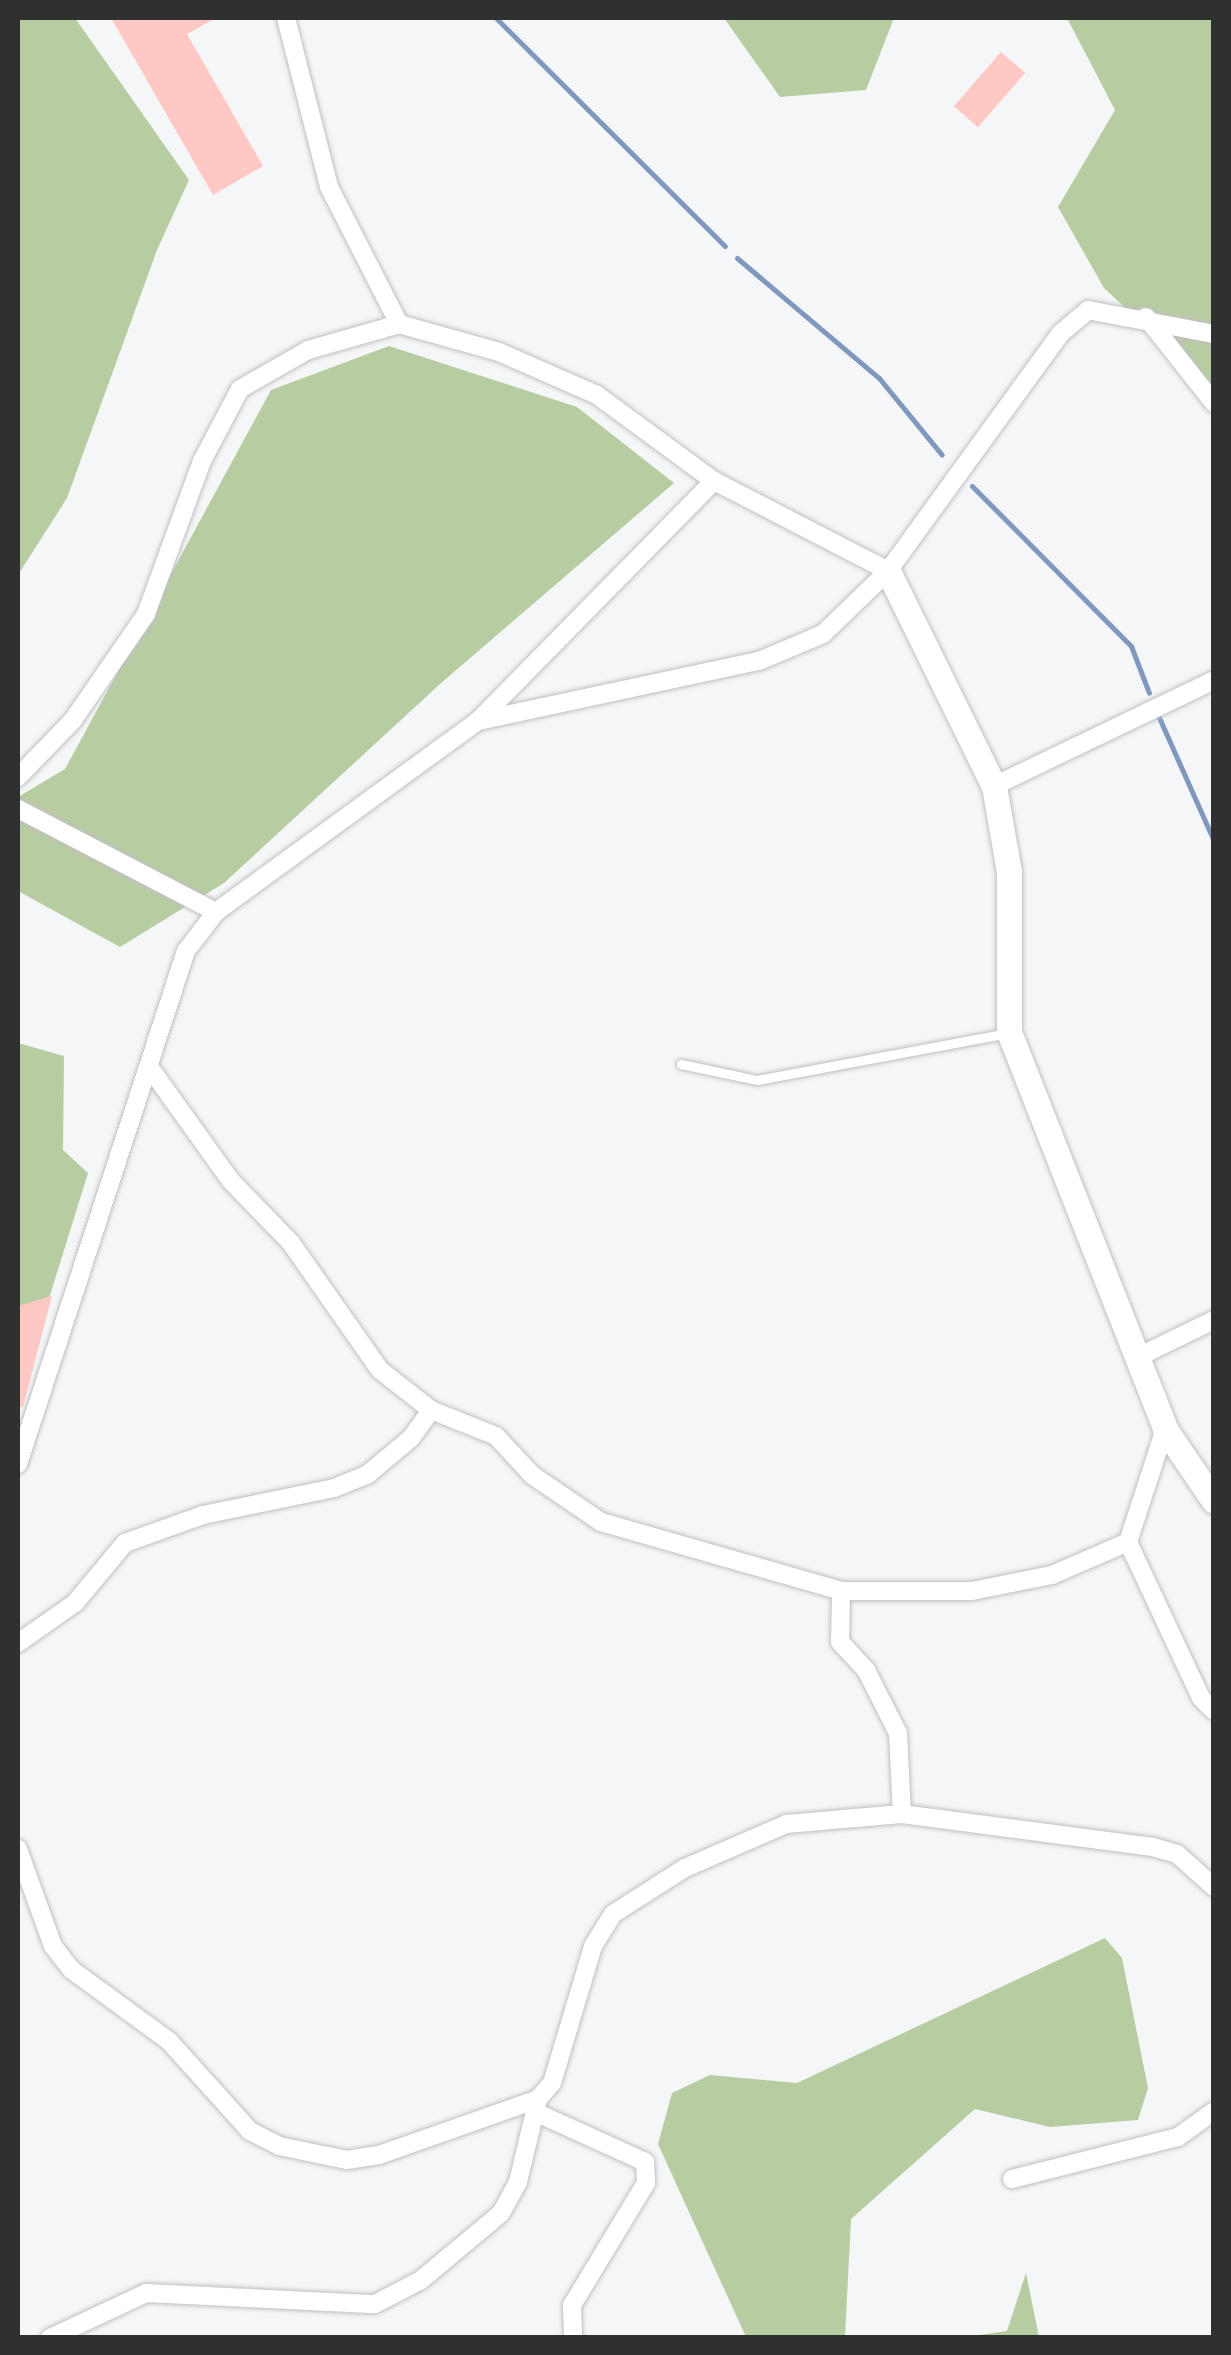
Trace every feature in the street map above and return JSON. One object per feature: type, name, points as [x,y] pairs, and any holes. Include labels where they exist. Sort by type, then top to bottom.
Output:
[{"type":"street","points":[[286,18],[328,187],[400,324]]},
{"type":"street","points":[[478,721],[759,661],[823,634],[888,571],[1061,333],[1088,310],[1146,316],[1192,334],[1214,334]]},
{"type":"street","points":[[1146,316],[1214,403]]},
{"type":"street","points":[[18,777],[73,720],[146,614],[202,461],[240,389],[308,350],[400,324],[498,352],[597,395],[714,481],[888,571],[994,786],[1009,872],[1009,1032],[1165,1429],[1214,1501]]},
{"type":"street","points":[[18,1464],[186,952],[216,912],[478,721],[714,481]]},
{"type":"street","points":[[994,786],[1214,680]]},
{"type":"street","points":[[18,809],[216,912]]},
{"type":"street","points":[[150,1068],[230,1181],[291,1243],[380,1370],[431,1410],[496,1436],[532,1474],[602,1522],[841,1591],[972,1591],[1052,1575],[1128,1542]]},
{"type":"street","points":[[1138,1357],[1214,1320]]},
{"type":"street","points":[[18,1643],[75,1604],[125,1543],[203,1515],[334,1488],[368,1474],[411,1438],[431,1410]]},
{"type":"street","points":[[1165,1429],[1128,1542],[1201,1698],[1214,1711]]},
{"type":"street","points":[[841,1591],[840,1642],[866,1670],[898,1733],[902,1814]]},
{"type":"street","points":[[50,2338],[146,2293],[375,2304],[420,2280],[501,2213],[518,2182],[537,2105],[552,2083],[593,1946],[613,1914],[685,1868],[786,1824],[902,1814],[1153,1847],[1177,1854],[1214,1887]]},
{"type":"street","points":[[18,1850],[53,1946],[72,1970],[169,2040],[250,2131],[264,2138],[347,2160],[379,2155],[537,2105],[645,2162],[646,2183],[572,2305],[572,2338]]},
{"type":"street","points":[[1012,2180],[1178,2137],[1214,2111]]},
{"type":"lane","points":[[682,1064],[756,1080],[1009,1032]]},
{"type":"green space","points":[[18,18],[75,18],[189,180],[157,250],[67,498],[18,575]]},
{"type":"green space","points":[[724,18],[894,18],[866,90],[780,97]]},
{"type":"green space","points":[[1067,18],[1213,18],[1213,390],[1104,288],[1058,207],[1115,110]]},
{"type":"green space","points":[[389,346],[577,407],[674,483],[440,684],[224,883],[120,947],[18,891],[18,797],[65,769],[271,390]]},
{"type":"green space","points":[[18,1043],[64,1056],[63,1150],[88,1173],[18,1398]]},
{"type":"green space","points":[[1105,1938],[1122,1958],[1148,2088],[1138,2120],[1050,2127],[975,2109],[851,2219],[845,2337],[746,2337],[658,2144],[672,2093],[710,2075],[797,2083]]},
{"type":"green space","points":[[1026,2273],[1039,2337],[965,2337],[1007,2331]]},
{"type":"building","points":[[111,18],[216,18],[187,34],[263,166],[213,195]]},
{"type":"building","points":[[1001,52],[1025,73],[978,127],[954,106]]},
{"type":"building","points":[[52,1296],[23,1407],[18,1407],[18,1306]]},
{"type":"waterway","points":[[496,18],[725,246]]},
{"type":"waterway","points":[[737,258],[879,378],[942,455]]},
{"type":"waterway","points":[[972,486],[1131,646],[1149,693]]},
{"type":"waterway","points":[[1157,713],[1214,841]]}]
